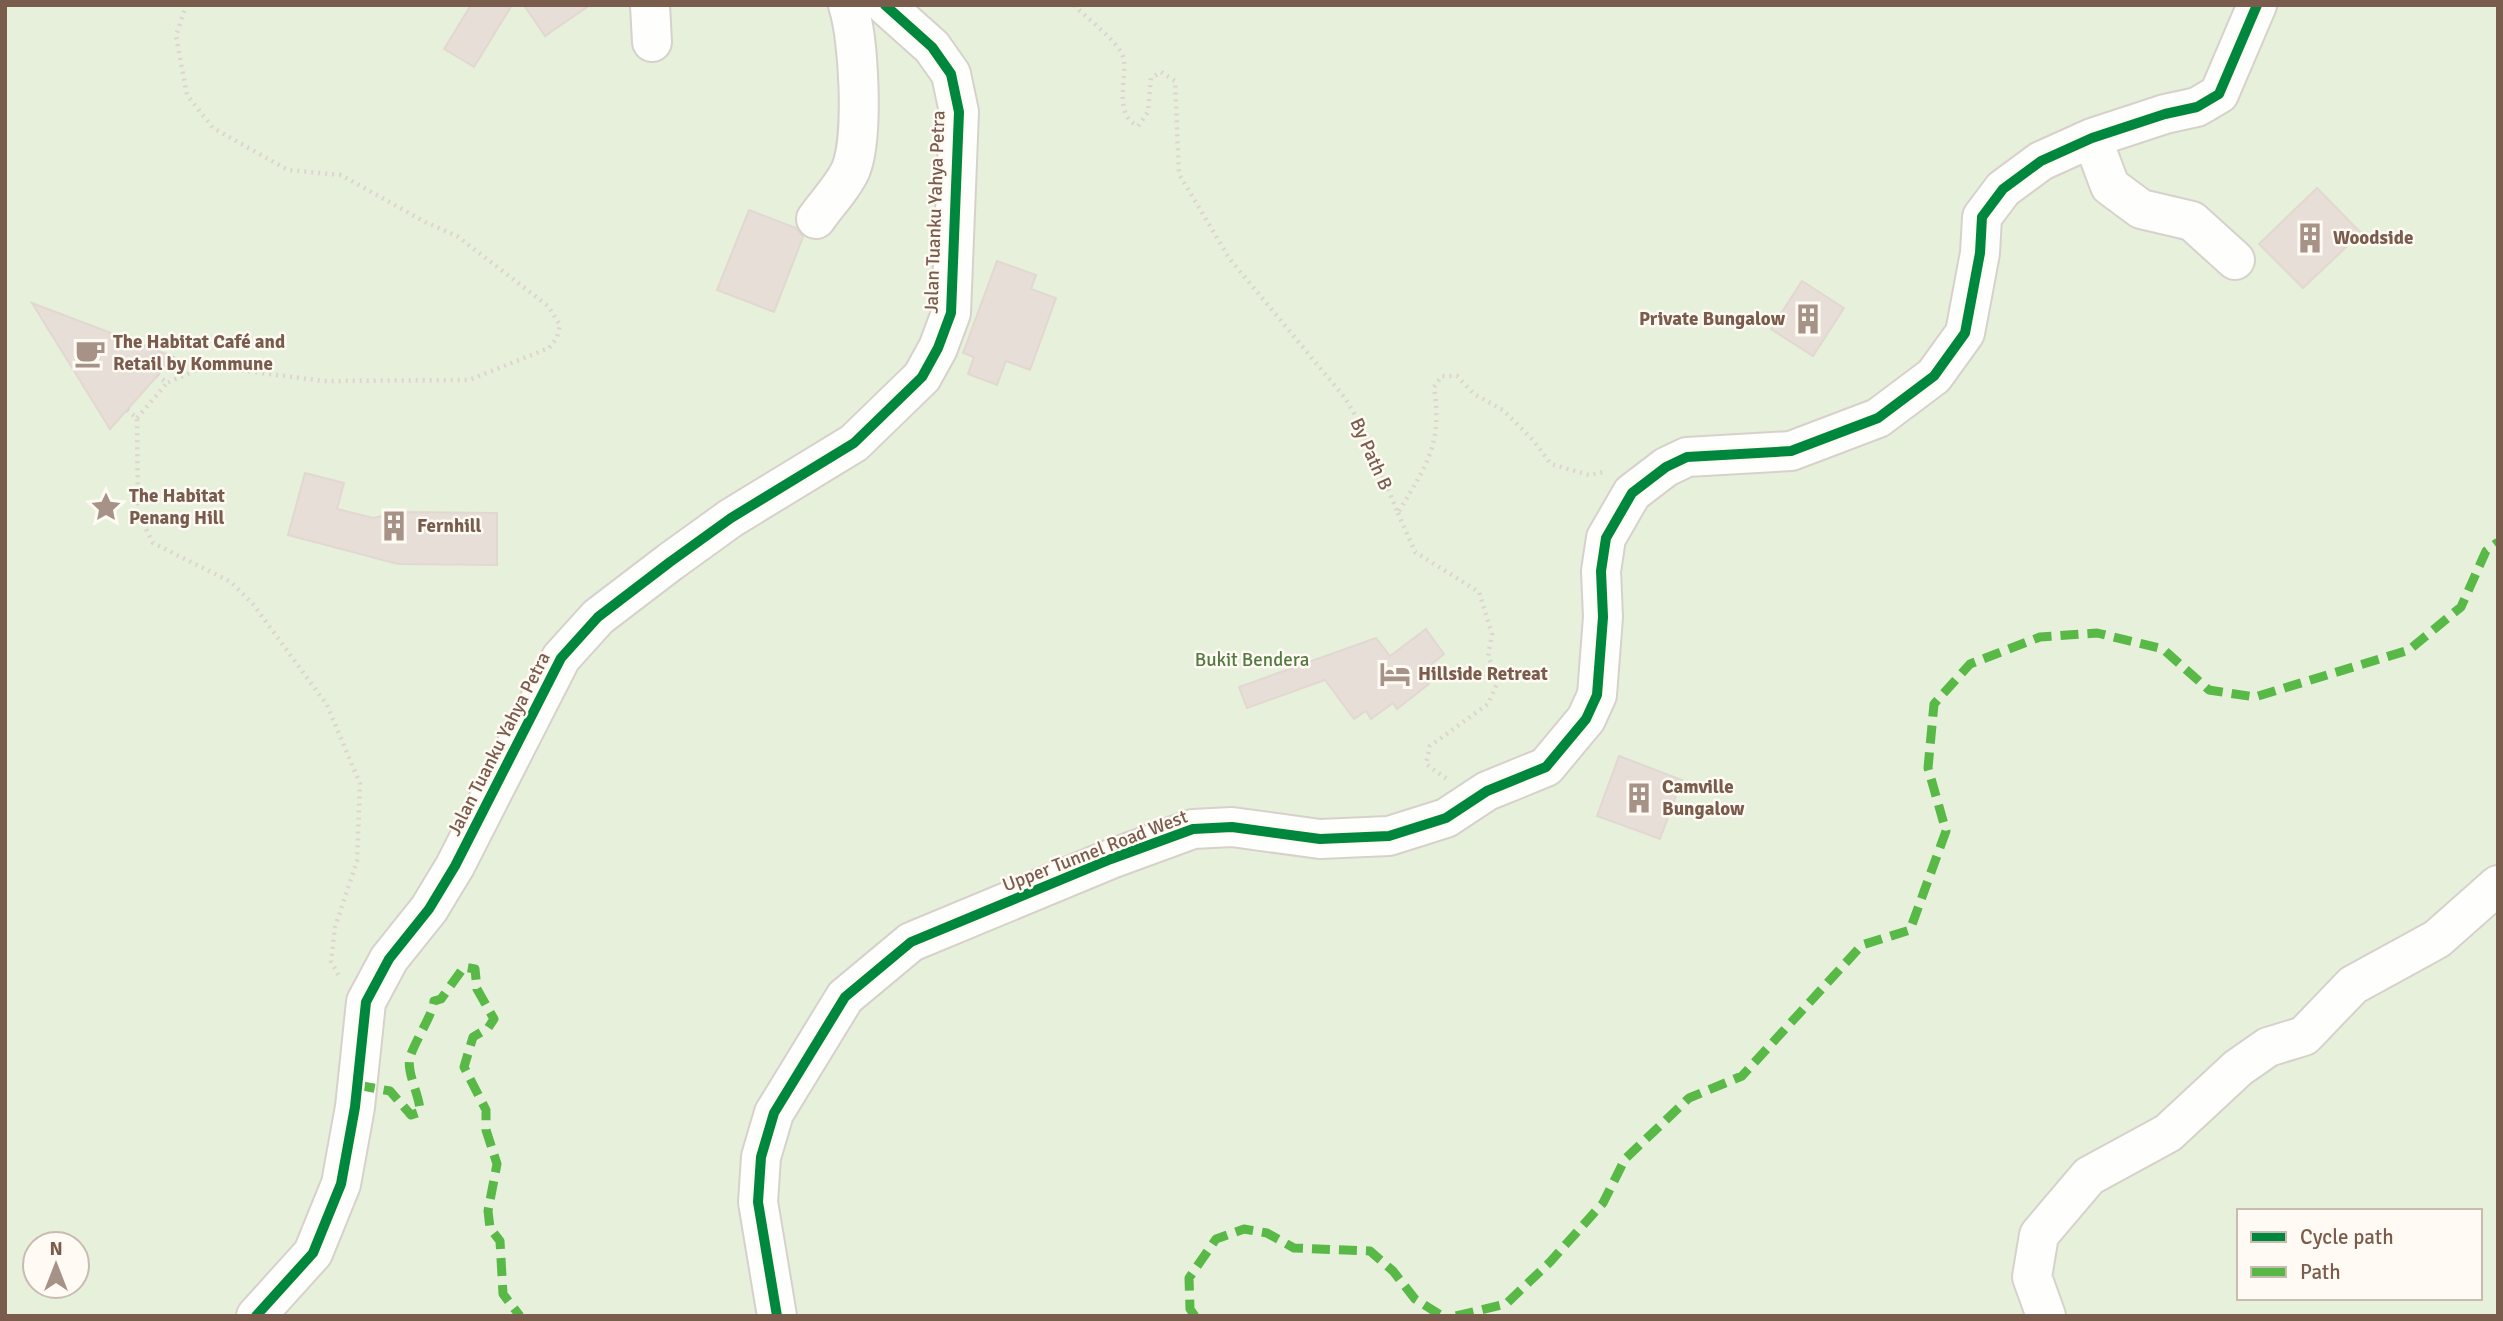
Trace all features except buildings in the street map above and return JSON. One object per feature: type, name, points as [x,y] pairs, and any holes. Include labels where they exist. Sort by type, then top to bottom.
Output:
[{"type":"street","points":[[816,219],[851,168],[856,136],[855,26],[848,5]]},
{"type":"street","name":"Jalan Tuanku Yahya Petra","points":[[256,1316],[313,1253],[341,1184],[355,1107],[366,1002],[389,959],[429,909],[455,866],[561,658],[598,617],[670,562],[731,518],[854,443],[922,377],[937,348],[951,313],[959,112],[951,74],[938,56],[885,5]]},
{"type":"street","name":"Upper Tunnel Road West","points":[[777,1316],[758,1202],[761,1157],[774,1112],[845,997],[911,942],[1111,859],[1193,829],[1232,827],[1320,839],[1389,836],[1446,818],[1487,791],[1546,766],[1586,719],[1597,695],[1604,617],[1601,571],[1606,538],[1632,493],[1665,467],[1687,457],[1791,451],[1878,418],[1934,376],[1965,333],[1980,253],[1982,217],[2003,188],[2041,161],[2092,138],[2165,114],[2197,107],[2219,94],[2257,5]]},
{"type":"street","points":[[2092,138],[2110,186],[2141,209],[2192,220],[2235,260]]},
{"type":"street","points":[[2046,1316],[2032,1277],[2039,1235],[2089,1177],[2168,1133],[2238,1068],[2268,1047],[2304,1036],[2353,985],[2437,939],[2498,886]]},
{"type":"path","points":[[186,5],[176,36],[187,95],[212,128],[288,170],[341,175],[425,222],[457,236],[548,306],[560,325],[557,338],[549,348],[469,380],[324,381],[206,366],[167,383],[137,418],[138,513],[153,543],[231,582],[253,604],[327,705],[360,784],[357,861],[341,903],[331,961],[340,979],[355,997],[366,1002]]},
{"type":"path","points":[[157,375],[167,383]]},
{"type":"path","points":[[127,410],[137,418]]},
{"type":"path","points":[[1398,513],[1415,552],[1479,592],[1492,634],[1488,657],[1499,679],[1488,704],[1430,746],[1426,764],[1446,779],[1487,791]]},
{"type":"green space","name":"Bukit Bendera","points":[[5,5],[2498,5],[2498,1316],[5,1316]]},
{"type":"marked path","points":[[1456,1316],[1506,1304],[1550,1262],[1603,1203],[1625,1159],[1689,1098],[1742,1076],[1862,945],[1910,930],[1946,831],[1928,768],[1934,704],[1970,664],[2040,637],[2097,633],[2163,649],[2209,690],[2255,697],[2409,650],[2461,607],[2486,551],[2498,542]]},
{"type":"marked path","points":[[357,1085],[390,1091],[411,1115],[420,1112],[409,1063],[412,1051],[434,1001],[441,999],[464,967],[475,969],[477,989],[494,1019],[488,1028],[473,1037],[464,1067],[486,1110],[486,1130],[497,1164],[488,1211],[490,1228],[500,1241],[503,1294],[520,1316]]},
{"type":"marked path","points":[[1195,1316],[1190,1309],[1189,1278],[1216,1239],[1244,1229],[1267,1233],[1294,1248],[1370,1251],[1393,1271],[1415,1299],[1442,1316]]},
{"type":"cycle path","points":[[256,1316],[313,1253],[341,1184],[355,1107],[366,1002],[389,959],[429,909],[455,866],[561,658],[598,617],[670,562],[731,518],[854,443],[922,377],[938,348],[951,313],[959,112],[951,74],[932,47],[885,5]]},
{"type":"cycle path","points":[[777,1316],[758,1202],[761,1157],[774,1113],[845,997],[911,942],[1111,859],[1193,829],[1232,827],[1320,839],[1389,836],[1446,818],[1487,791],[1546,767],[1586,719],[1597,695],[1603,617],[1601,571],[1606,538],[1632,493],[1666,467],[1687,457],[1791,451],[1878,418],[1934,376],[1965,333],[1980,253],[1982,217],[2003,189],[2041,161],[2092,138],[2165,114],[2197,107],[2219,94],[2257,5]]},
{"type":"place","name":"Woodside","points":[[2310,238]]},
{"type":"place","name":"Private Bungalow","points":[[1808,319]]},
{"type":"place","name":"The Habitat Café and Retail by Kommune","points":[[90,353]]},
{"type":"place","name":"The Habitat Penang Hill","points":[[106,507]]},
{"type":"place","name":"Fernhill","points":[[394,526]]},
{"type":"place","name":"Hillside Retreat","points":[[1395,674]]},
{"type":"place","name":"Camville Bungalow","points":[[1639,798]]}]
